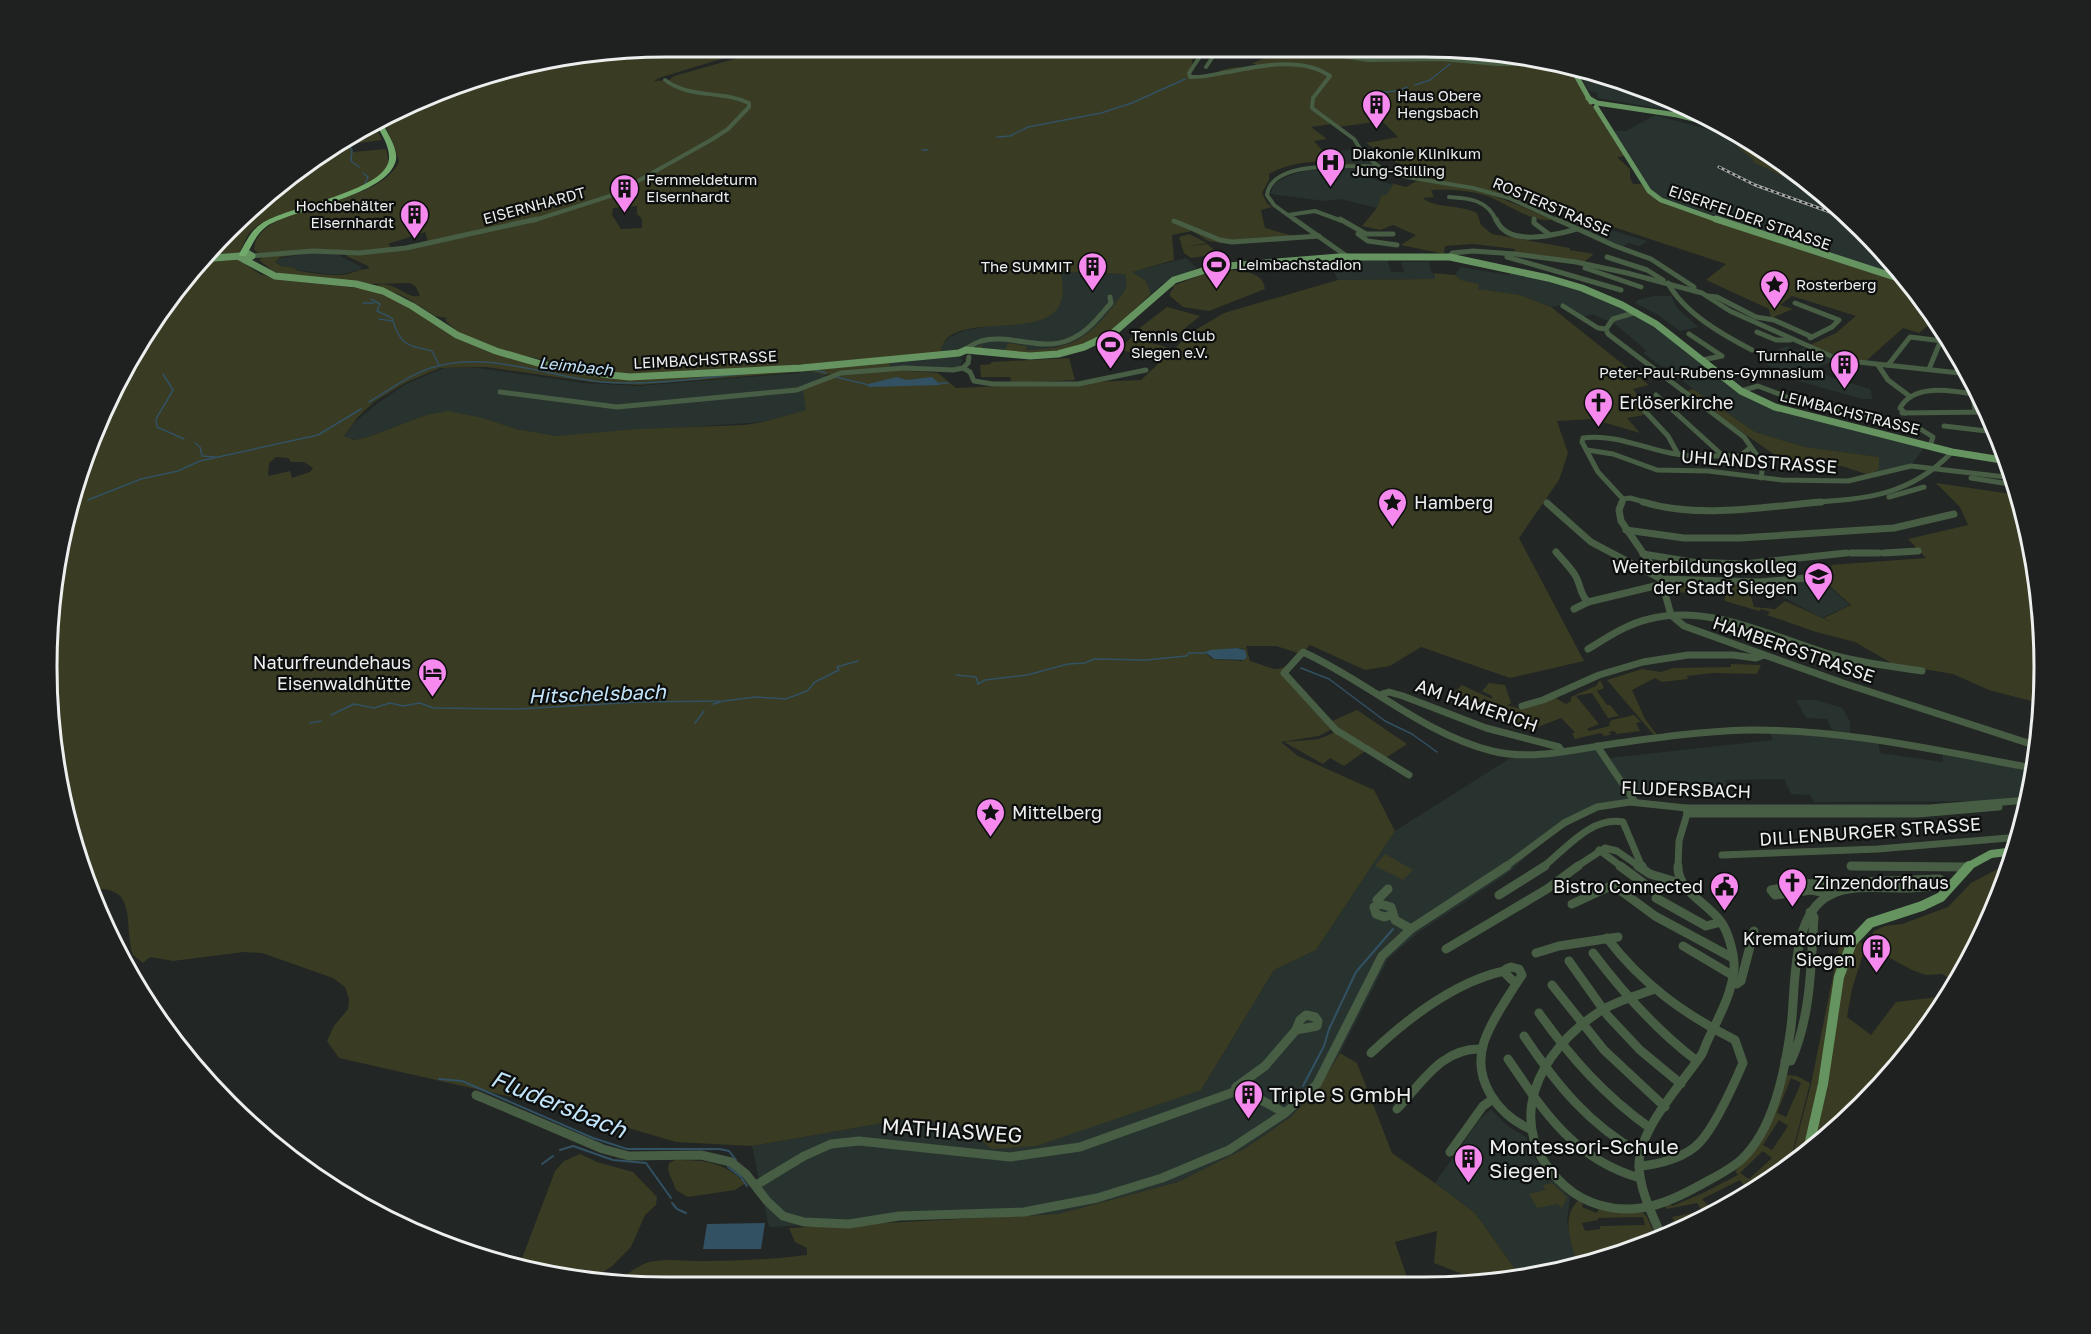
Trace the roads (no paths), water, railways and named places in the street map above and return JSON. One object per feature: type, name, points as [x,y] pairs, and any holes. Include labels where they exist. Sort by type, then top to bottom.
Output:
[{"type":"highway","points":[[244,256],[252,236],[270,222],[296,210],[361,189],[386,173],[391,166],[393,155],[382,128]]},
{"type":"main road","name":"EISERFELDER STRASSE","points":[[1577,77],[1588,98],[1598,106],[1649,191],[1661,200],[1779,241],[1892,276]]},
{"type":"main road","points":[[1588,98],[1598,103],[1682,114]]},
{"type":"main road","points":[[1598,106],[1617,106]]},
{"type":"main road","points":[[215,258],[244,256]]},
{"type":"main road","name":"LEIMBACHSTRASSE","points":[[244,256],[261,272],[276,276],[355,284],[384,291],[412,304],[456,334],[478,345],[518,358],[603,375],[668,376],[967,354],[1044,355],[1093,344],[1115,332],[1169,283],[1199,270],[1242,264],[1348,257],[1450,257],[1548,278],[1597,294],[1637,312],[1741,390],[1785,411],[1952,452],[1998,459]]},
{"type":"main road","points":[[1812,1138],[1825,1076],[1836,995],[1852,940],[1863,928],[1878,920],[1940,898],[1966,867],[1997,852],[2005,852]]},
{"type":"street","points":[[1200,57],[1189,73],[1190,77],[1266,66],[1300,66],[1329,74],[1323,88],[1311,101],[1312,108],[1354,139],[1364,155],[1377,166]]},
{"type":"street","points":[[1206,67],[1214,57]]},
{"type":"street","points":[[1348,57],[1368,60],[1441,59],[1515,64]]},
{"type":"street","name":"EISERNHARDT","points":[[244,256],[313,251],[349,253],[406,248],[497,229],[606,198],[724,133],[749,107],[749,103],[740,99],[691,93],[665,80]]},
{"type":"street","points":[[1348,257],[1272,203],[1268,195],[1271,184],[1282,176],[1320,167],[1377,166]]},
{"type":"street","name":"ROSTERSTRASSE","points":[[1377,166],[1407,177],[1492,192],[1662,264],[1694,287],[1694,290],[1730,311],[1799,343],[1845,361],[1957,372]]},
{"type":"street","points":[[1449,197],[1473,200],[1490,208],[1496,222],[1505,231],[1530,236],[1550,235],[1577,229]]},
{"type":"street","points":[[1288,215],[1310,211],[1324,213],[1336,217],[1368,241],[1397,245]]},
{"type":"street","points":[[1534,219],[1534,223],[1550,235]]},
{"type":"street","points":[[1174,221],[1225,241],[1319,236]]},
{"type":"street","points":[[1355,230],[1374,236],[1393,234]]},
{"type":"street","points":[[1450,257],[1452,254],[1461,252],[1494,252],[1576,262],[1694,290]]},
{"type":"street","points":[[1494,252],[1622,290]]},
{"type":"street","points":[[1607,257],[1647,270],[1666,283],[1706,321],[1752,350]]},
{"type":"street","points":[[1576,262],[1577,265],[1641,287]]},
{"type":"street","name":"ROSTERSTRASSE","points":[[1706,296],[1717,297],[1756,317],[1774,320],[1812,337]]},
{"type":"street","points":[[964,367],[967,354],[976,344],[996,340],[1044,346],[1069,341],[1087,331],[1098,321],[1111,303],[1110,297]]},
{"type":"street","points":[[1795,303],[1839,320],[1832,327],[1799,343]]},
{"type":"street","points":[[1563,306],[1598,328],[1606,329]]},
{"type":"street","points":[[1606,329],[1613,319],[1637,312]]},
{"type":"street","points":[[1606,329],[1608,334],[1744,437],[1764,467],[1761,478]]},
{"type":"street","points":[[1757,332],[1776,340],[1793,340]]},
{"type":"street","points":[[1689,334],[1722,356],[1702,360]]},
{"type":"street","points":[[1888,365],[1910,337],[1938,340]]},
{"type":"street","points":[[1929,369],[1940,343]]},
{"type":"street","points":[[1878,364],[1888,381],[1908,395]]},
{"type":"street","points":[[964,367],[970,372],[974,381],[993,384],[1077,384],[1091,379],[1146,370]]},
{"type":"street","points":[[516,393],[617,407],[797,390],[841,373],[896,368],[942,371],[964,367]]},
{"type":"street","points":[[1741,390],[1758,386],[1792,399],[1917,427],[1933,437],[1930,446]]},
{"type":"street","points":[[1969,394],[1927,391],[1908,395],[1900,406],[1903,413],[1975,411],[1975,406]]},
{"type":"street","points":[[1656,395],[1721,454]]},
{"type":"street","points":[[1641,407],[1668,436],[1678,454]]},
{"type":"street","points":[[1944,426],[1987,431]]},
{"type":"street","points":[[1623,499],[1598,472],[1582,442],[1583,438],[1598,436],[1678,454],[1721,454],[1760,458]]},
{"type":"street","points":[[1740,456],[1750,448]]},
{"type":"street","name":"UHLANDSTRASSE","points":[[1587,450],[1613,454],[1657,470],[1708,471],[1761,478],[1844,482],[1911,466],[1931,469]]},
{"type":"street","points":[[1623,499],[1630,498],[1663,508],[1696,512],[1872,497],[1894,492],[1931,469],[1952,452]]},
{"type":"street","points":[[1931,469],[2004,477]]},
{"type":"street","points":[[1931,469],[1941,473],[2005,482]]},
{"type":"street","points":[[1872,497],[1877,499],[1893,496],[1924,487]]},
{"type":"street","points":[[1623,499],[1619,510],[1626,530],[1662,581],[1671,615]]},
{"type":"street","points":[[1547,503],[1591,542],[1662,581]]},
{"type":"street","points":[[1626,530],[1684,538],[1740,538],[1894,528],[1954,514]]},
{"type":"street","points":[[1644,554],[1692,562],[1744,564],[1849,553],[1917,550]]},
{"type":"street","points":[[1556,552],[1577,576],[1582,584],[1582,597],[1588,602]]},
{"type":"street","points":[[1574,609],[1588,602],[1662,581],[1760,582],[1817,577],[1824,579]]},
{"type":"street","points":[[1588,649],[1638,622],[1671,615],[1734,621],[1826,653],[1877,665],[1922,671]]},
{"type":"street","name":"HAMBERGSTRASSE","points":[[1671,615],[1690,629],[2029,743]]},
{"type":"street","points":[[1409,775],[1336,730],[1284,673],[1303,652],[1337,667],[1454,737],[1478,747],[1510,754],[1562,751],[1750,730],[1859,737],[2025,767]]},
{"type":"street","points":[[1522,706],[1540,701],[1596,676],[1664,657],[1709,654],[1756,658],[1764,655]]},
{"type":"street","name":"AM HAMERICH","points":[[1382,694],[1389,692],[1403,696],[1486,728],[1559,747],[1562,751]]},
{"type":"street","points":[[1597,746],[1635,802]]},
{"type":"street","name":"FLUDERSBACH","points":[[476,1095],[603,1149],[629,1156],[701,1155],[731,1162],[756,1185],[767,1201],[783,1216],[804,1222],[849,1224],[899,1216],[1024,1212],[1097,1198],[1162,1178],[1229,1150],[1285,1113],[1317,1084],[1382,956],[1411,928],[1500,871],[1564,823],[1597,807],[1613,803],[1635,802],[1687,811],[1918,814],[2018,802]]},
{"type":"street","points":[[1687,811],[1679,841],[1678,872],[1683,884],[1721,922],[1727,935],[1732,970],[1737,984],[1741,981],[1754,931]]},
{"type":"street","points":[[1499,895],[1549,863],[1581,835],[1594,827],[1616,820],[1623,822],[1643,870]]},
{"type":"street","name":"DILLENBURGER STRASSE","points":[[1722,855],[1878,849],[2009,838]]},
{"type":"street","points":[[1446,949],[1483,925],[1550,888],[1599,850],[1611,849],[1657,877],[1683,884]]},
{"type":"street","points":[[1599,850],[1650,888]]},
{"type":"street","points":[[1851,866],[1966,867]]},
{"type":"street","points":[[1832,894],[1823,891],[1804,891],[1775,895],[1770,890],[1803,884],[1890,883],[1939,879],[1951,886]]},
{"type":"street","points":[[1572,904],[1594,892],[1616,886],[1732,970]]},
{"type":"street","points":[[1652,990],[1602,1010],[1581,1026],[1561,1045],[1545,1068],[1533,1095],[1530,1129],[1543,1161],[1554,1176],[1577,1196],[1599,1205],[1618,1208],[1649,1206],[1711,1180],[1732,1168],[1748,1153],[1770,1112],[1785,1061],[1801,935],[1810,912],[1820,901],[1832,894],[1853,890],[1951,886]]},
{"type":"street","points":[[1388,889],[1377,900],[1380,904],[1374,908],[1376,914],[1384,917],[1392,915],[1395,920],[1411,928]]},
{"type":"street","points":[[1656,898],[1706,926],[1721,922]]},
{"type":"street","points":[[1536,953],[1559,946],[1618,937]]},
{"type":"street","points":[[1607,938],[1632,971],[1652,990],[1681,1011],[1735,1040],[1743,1063],[1732,1089],[1700,1143],[1692,1149],[1648,1166],[1639,1166]]},
{"type":"street","points":[[1683,946],[1732,970]]},
{"type":"street","points":[[1593,952],[1628,999],[1680,1049],[1698,1058]]},
{"type":"street","points":[[1569,961],[1602,1010],[1640,1050],[1681,1084]]},
{"type":"street","points":[[1371,1053],[1384,1040],[1461,987],[1511,967],[1521,971],[1522,975],[1484,1042],[1483,1073],[1493,1099],[1511,1120],[1530,1129]]},
{"type":"street","points":[[1659,1230],[1640,1178],[1640,1152],[1643,1141],[1704,1051],[1727,1003],[1732,970]]},
{"type":"street","points":[[1504,971],[1506,976],[1516,984]]},
{"type":"street","points":[[1552,985],[1581,1026],[1609,1057],[1665,1107]]},
{"type":"street","points":[[1539,1013],[1561,1045],[1600,1090],[1650,1128]]},
{"type":"street","points":[[1285,1113],[1254,1096],[1234,1092],[1236,1087],[1265,1066],[1296,1030]]},
{"type":"street","points":[[1524,1036],[1569,1099],[1596,1126],[1624,1145],[1640,1152]]},
{"type":"street","points":[[1397,1109],[1447,1056],[1468,1048],[1482,1049]]},
{"type":"street","points":[[1508,1059],[1542,1110],[1587,1155],[1623,1175],[1640,1178]]},
{"type":"street","name":"MATHIASWEG","points":[[756,1185],[804,1156],[831,1144],[859,1141],[1010,1157],[1080,1147],[1234,1092]]},
{"type":"street","points":[[1450,1152],[1483,1106],[1493,1099]]},
{"type":"water","points":[[897,377],[906,380],[932,377],[941,385],[869,387],[868,384]]},
{"type":"water","points":[[1237,648],[1245,650],[1247,657],[1244,660],[1214,659],[1205,652],[1210,650]]},
{"type":"water","points":[[765,1223],[761,1249],[703,1249],[707,1224]]},
{"type":"waterway","points":[[1415,85],[1430,80],[1450,64]]},
{"type":"waterway","points":[[997,137],[1010,136],[1028,127],[1101,113],[1132,103],[1185,79]]},
{"type":"waterway","points":[[1371,93],[1398,91],[1407,87]]},
{"type":"waterway","points":[[349,147],[352,150],[351,161],[359,167]]},
{"type":"waterway","points":[[922,150],[928,150]]},
{"type":"waterway","points":[[363,173],[368,177],[365,184]]},
{"type":"waterway","points":[[371,299],[380,304],[377,311],[392,318],[401,339],[410,345],[432,351],[439,365]]},
{"type":"waterway","points":[[363,303],[374,303]]},
{"type":"waterway","points":[[379,319],[392,321]]},
{"type":"waterway","name":"Leimbach","points":[[369,402],[420,372],[458,362],[500,364],[582,379],[620,383],[673,381],[744,374]]},
{"type":"waterway","name":"Leimbach","points":[[815,370],[826,373]]},
{"type":"waterway","points":[[163,374],[173,390],[156,419],[157,427],[184,439]]},
{"type":"waterway","name":"Leimbach","points":[[836,377],[869,385]]},
{"type":"waterway","name":"Leimbach","points":[[940,383],[948,383]]},
{"type":"waterway","name":"Leimbach","points":[[88,500],[141,479],[178,471],[200,461],[318,435],[361,409]]},
{"type":"waterway","points":[[195,443],[200,447],[202,456],[215,457]]},
{"type":"waterway","name":"Hitschelsbach","points":[[956,675],[976,677],[978,684],[985,680],[1027,675],[1068,664],[1085,663],[1094,659],[1146,660],[1186,656],[1189,653],[1206,653]]},
{"type":"waterway","name":"Hitschelsbach","points":[[331,715],[354,704],[374,708],[390,703],[403,706],[420,703],[433,708],[519,709],[637,702],[723,701],[756,697],[786,699],[807,691],[815,682],[839,670],[837,667],[858,661]]},
{"type":"waterway","name":"Hitschelsbach","points":[[1301,668],[1329,679],[1385,721],[1412,734],[1437,752]]},
{"type":"waterway","name":"Hitschelsbach","points":[[713,704],[721,702]]},
{"type":"waterway","points":[[695,723],[704,711]]},
{"type":"waterway","points":[[310,723],[321,721]]},
{"type":"waterway","name":"Fludersbach","points":[[1303,1086],[1324,1046],[1329,1029],[1356,972],[1393,929]]},
{"type":"waterway","name":"Fludersbach","points":[[439,1079],[462,1081],[593,1138],[627,1149],[720,1149],[729,1151],[736,1160]]},
{"type":"waterway","points":[[560,1150],[573,1146],[613,1160],[646,1163],[671,1198]]},
{"type":"waterway","points":[[542,1164],[553,1156]]},
{"type":"waterway","name":"Fludersbach","points":[[728,1167],[741,1177],[747,1186]]},
{"type":"waterway","points":[[672,1203],[677,1209],[686,1213]]},
{"type":"railway","points":[[1719,167],[1755,185],[1830,212]]},
{"type":"place","name":"Haus Obere Hengsbach","points":[[1376,130]]},
{"type":"place","name":"Diakonie Klinikum Jung-Stilling","points":[[1331,188]]},
{"type":"place","name":"Fernmeldeturm Eisernhardt","points":[[625,214]]},
{"type":"place","name":"Hochbehälter Eisernhardt","points":[[415,240]]},
{"type":"place","name":"Leimbachstadion","points":[[1217,290]]},
{"type":"place","name":"The SUMMIT","points":[[1093,292]]},
{"type":"place","name":"Rosterberg","points":[[1775,310]]},
{"type":"place","name":"Tennis Club Siegen e.V.","points":[[1110,370]]},
{"type":"place","name":"Turnhalle Peter-Paul-Rubens-Gymnasium","points":[[1845,390]]},
{"type":"place","name":"Erlöserkirche","points":[[1598,428]]},
{"type":"place","name":"Hamberg","points":[[1393,528]]},
{"type":"place","name":"Weiterbildungskolleg der Stadt Siegen","points":[[1818,602]]},
{"type":"place","name":"Naturfreundehaus Eisenwaldhütte","points":[[432,698]]},
{"type":"place","name":"Mittelberg","points":[[991,838]]},
{"type":"place","name":"Zinzendorfhaus","points":[[1793,908]]},
{"type":"place","name":"Bistro Connected","points":[[1724,912]]},
{"type":"place","name":"Krematorium Siegen","points":[[1876,974]]},
{"type":"place","name":"Triple S GmbH","points":[[1248,1120]]},
{"type":"place","name":"Montessori-Schule Siegen","points":[[1468,1184]]}]
